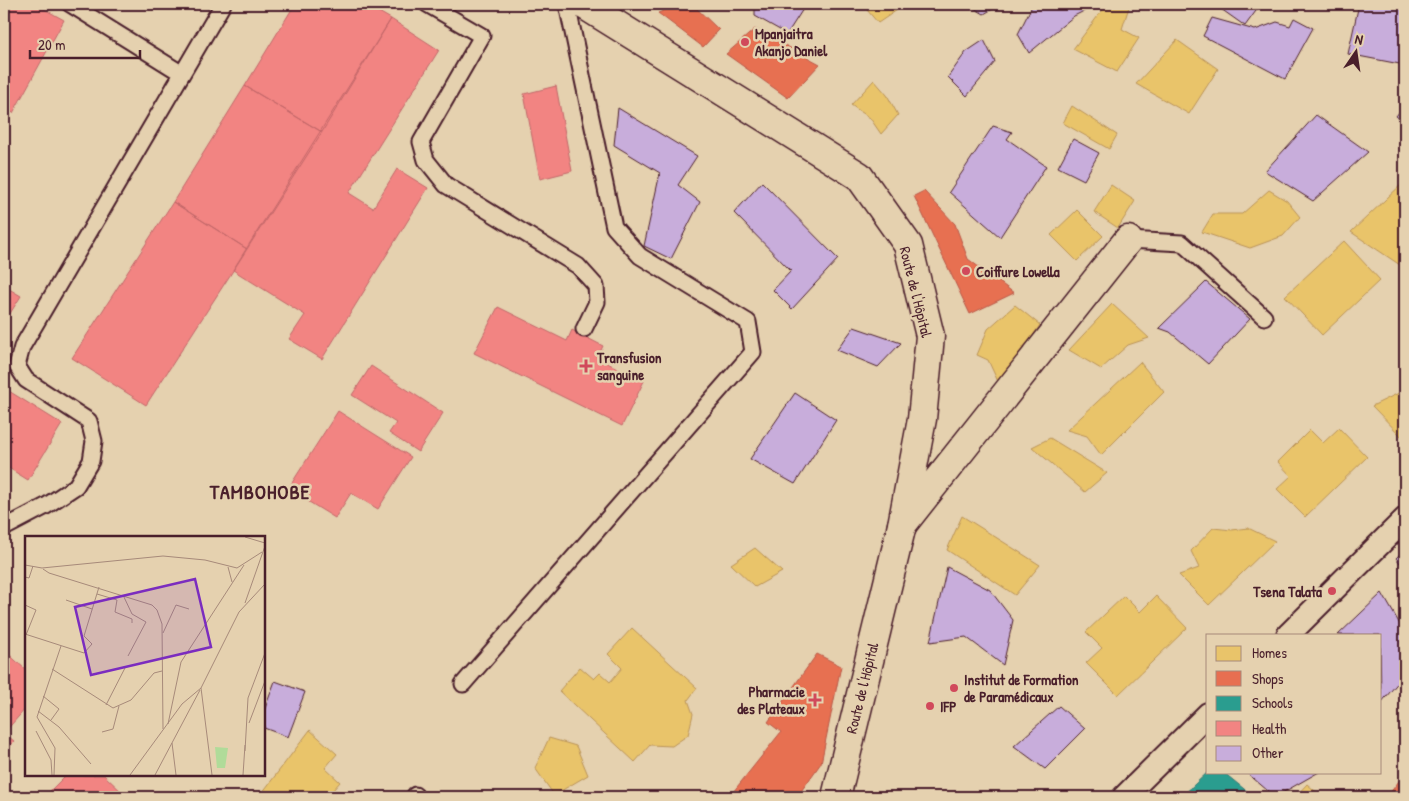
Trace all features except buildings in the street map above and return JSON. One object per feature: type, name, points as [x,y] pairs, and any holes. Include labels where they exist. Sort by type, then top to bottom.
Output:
[{"type":"street","name":"Route de l'Hôpital","points":[[583,4],[860,176],[908,245],[930,336],[922,419],[902,525],[836,797]]},
{"type":"street","points":[[902,525],[1128,240]]},
{"type":"street","points":[[1289,634],[1405,519]]},
{"type":"street","points":[[1124,797],[1206,716]]},
{"type":"lane","points":[[70,4],[181,73]]},
{"type":"lane","points":[[4,528],[46,506],[76,486],[91,461],[94,442],[88,421],[26,380],[17,366],[19,357],[22,347],[223,4]]},
{"type":"lane","points":[[427,4],[482,36],[421,142],[426,160],[446,186],[578,266],[596,286],[597,302],[584,329]]},
{"type":"lane","points":[[463,684],[753,352],[748,322],[640,256],[614,227],[567,4]]},
{"type":"lane","points":[[1128,240],[1182,242],[1264,317]]},
{"type":"place","name":"Mpanjaitra Akanjo Daniel","points":[[745,42]]},
{"type":"place","name":"Coiffure Lowella","points":[[966,271]]},
{"type":"place","name":"Transfusion sanguine","points":[[586,366]]},
{"type":"place","name":"Tsena Talata","points":[[1332,591]]},
{"type":"place","name":"Institut de Formation de Paramédicaux","points":[[954,688]]},
{"type":"place","name":"Pharmacie des Plateaux","points":[[815,700]]},
{"type":"place","name":"IFP","points":[[930,706]]},
{"type":"district","name":"TAMBOHOBE","points":[[260,491]]}]
